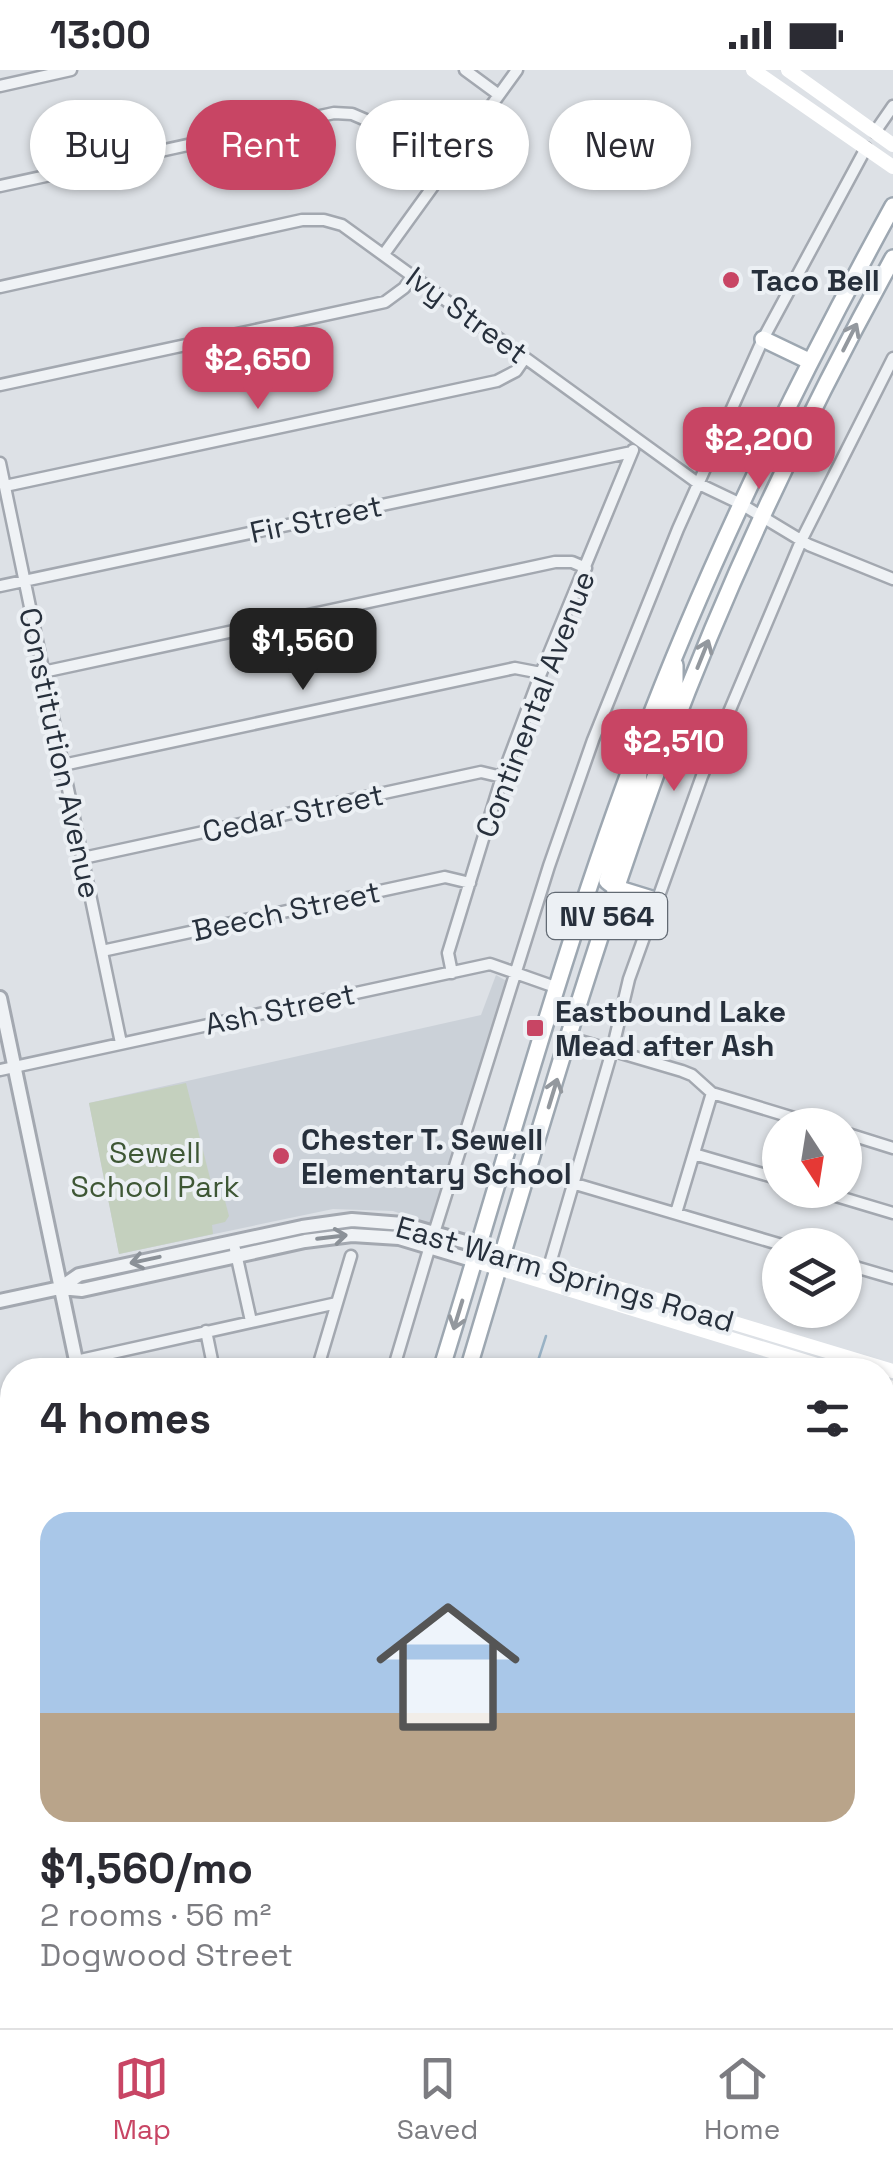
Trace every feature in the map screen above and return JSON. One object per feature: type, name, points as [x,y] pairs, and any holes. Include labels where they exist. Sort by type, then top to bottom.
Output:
[{"type":"main road","points":[[752,70],[893,167]]},
{"type":"main road","points":[[777,87],[788,70],[893,146]]},
{"type":"main road","name":"NV 564","points":[[445,1358],[558,988],[640,741],[740,504],[809,360],[893,206]]},
{"type":"main road","name":"NV 564","points":[[472,1358],[616,888],[669,740],[761,518],[893,258]]},
{"type":"main road","points":[[763,339],[809,360]]},
{"type":"main road","points":[[674,656],[675,690],[660,732],[669,740],[710,757]]},
{"type":"main road","points":[[640,741],[638,786],[607,875],[610,885],[656,900]]},
{"type":"main road","name":"East Warm Springs Road","points":[[477,1253],[793,1358]]},
{"type":"main road","name":"East Warm Springs Road","points":[[501,1261],[549,1267],[845,1358]]},
{"type":"main road","points":[[733,1340],[738,1324]]},
{"type":"street","points":[[0,86],[71,70]]},
{"type":"street","points":[[466,70],[499,95]]},
{"type":"street","points":[[495,100],[517,70]]},
{"type":"street","points":[[875,132],[893,106]]},
{"type":"street","points":[[0,186],[334,113],[356,118]]},
{"type":"street","points":[[397,1358],[515,972],[593,740],[763,339],[866,148]]},
{"type":"street","points":[[384,254],[430,190]]},
{"type":"street","name":"Ivy Street","points":[[0,287],[302,220],[324,220],[342,226],[384,254],[699,484],[809,545],[893,579]]},
{"type":"street","points":[[0,386],[386,302],[413,276]]},
{"type":"street","points":[[5,486],[498,381],[516,371],[525,358]]},
{"type":"street","points":[[549,1267],[629,979],[710,757],[802,538],[893,358]]},
{"type":"street","name":"Continental Avenue","points":[[452,973],[448,953],[502,777],[637,439]]},
{"type":"street","name":"Fir Street","points":[[0,586],[632,452]]},
{"type":"street","name":"Constitution Avenue","points":[[0,463],[121,1043]]},
{"type":"street","points":[[43,672],[555,562],[572,562],[586,568]]},
{"type":"street","points":[[62,765],[515,668],[541,673]]},
{"type":"street","name":"Cedar Street","points":[[82,858],[481,772],[502,777]]},
{"type":"street","name":"Beech Street","points":[[102,951],[446,877],[470,882]]},
{"type":"street","name":"Ash Street","points":[[7,1068],[490,964],[558,988]]},
{"type":"street","points":[[0,998],[7,1068],[75,1358]]},
{"type":"street","points":[[570,1038],[692,1075],[712,1093],[762,1108]]},
{"type":"street","points":[[676,1213],[712,1093]]},
{"type":"street","points":[[862,1138],[893,1148]]},
{"type":"street","points":[[694,1154],[762,1175]]},
{"type":"street","points":[[572,1183],[762,1239]]},
{"type":"street","points":[[862,1204],[893,1213]]},
{"type":"street","name":"East Warm Springs Road","points":[[60,1288],[79,1274],[234,1240],[352,1220],[403,1224],[432,1240]]},
{"type":"street","name":"East Warm Springs Road","points":[[0,1301],[60,1288],[82,1290],[352,1235],[432,1240],[477,1253]]},
{"type":"street","points":[[234,1240],[252,1321]]},
{"type":"street","points":[[321,1358],[351,1256]]},
{"type":"street","points":[[862,1269],[893,1278]]},
{"type":"street","points":[[103,1358],[337,1303]]},
{"type":"street","points":[[206,1331],[212,1358]]},
{"type":"shaded area","name":"Chester T. Sewell Elementary School","points":[[496,975],[515,986],[440,1227],[393,1211],[333,1209],[119,1254],[89,1103],[481,1015]]},
{"type":"green space","name":"Sewell School Park","points":[[186,1083],[215,1198],[224,1197],[229,1216],[225,1222],[212,1225],[213,1234],[119,1254],[89,1103]]},
{"type":"waterway","points":[[539,1358],[546,1336]]},
{"type":"place","name":"Taco Bell","points":[[731,280]]},
{"type":"place","name":"Eastbound Lake Mead after Ash","points":[[535,1028]]},
{"type":"place","name":"Chester T. Sewell Elementary School","points":[[281,1156]]}]
